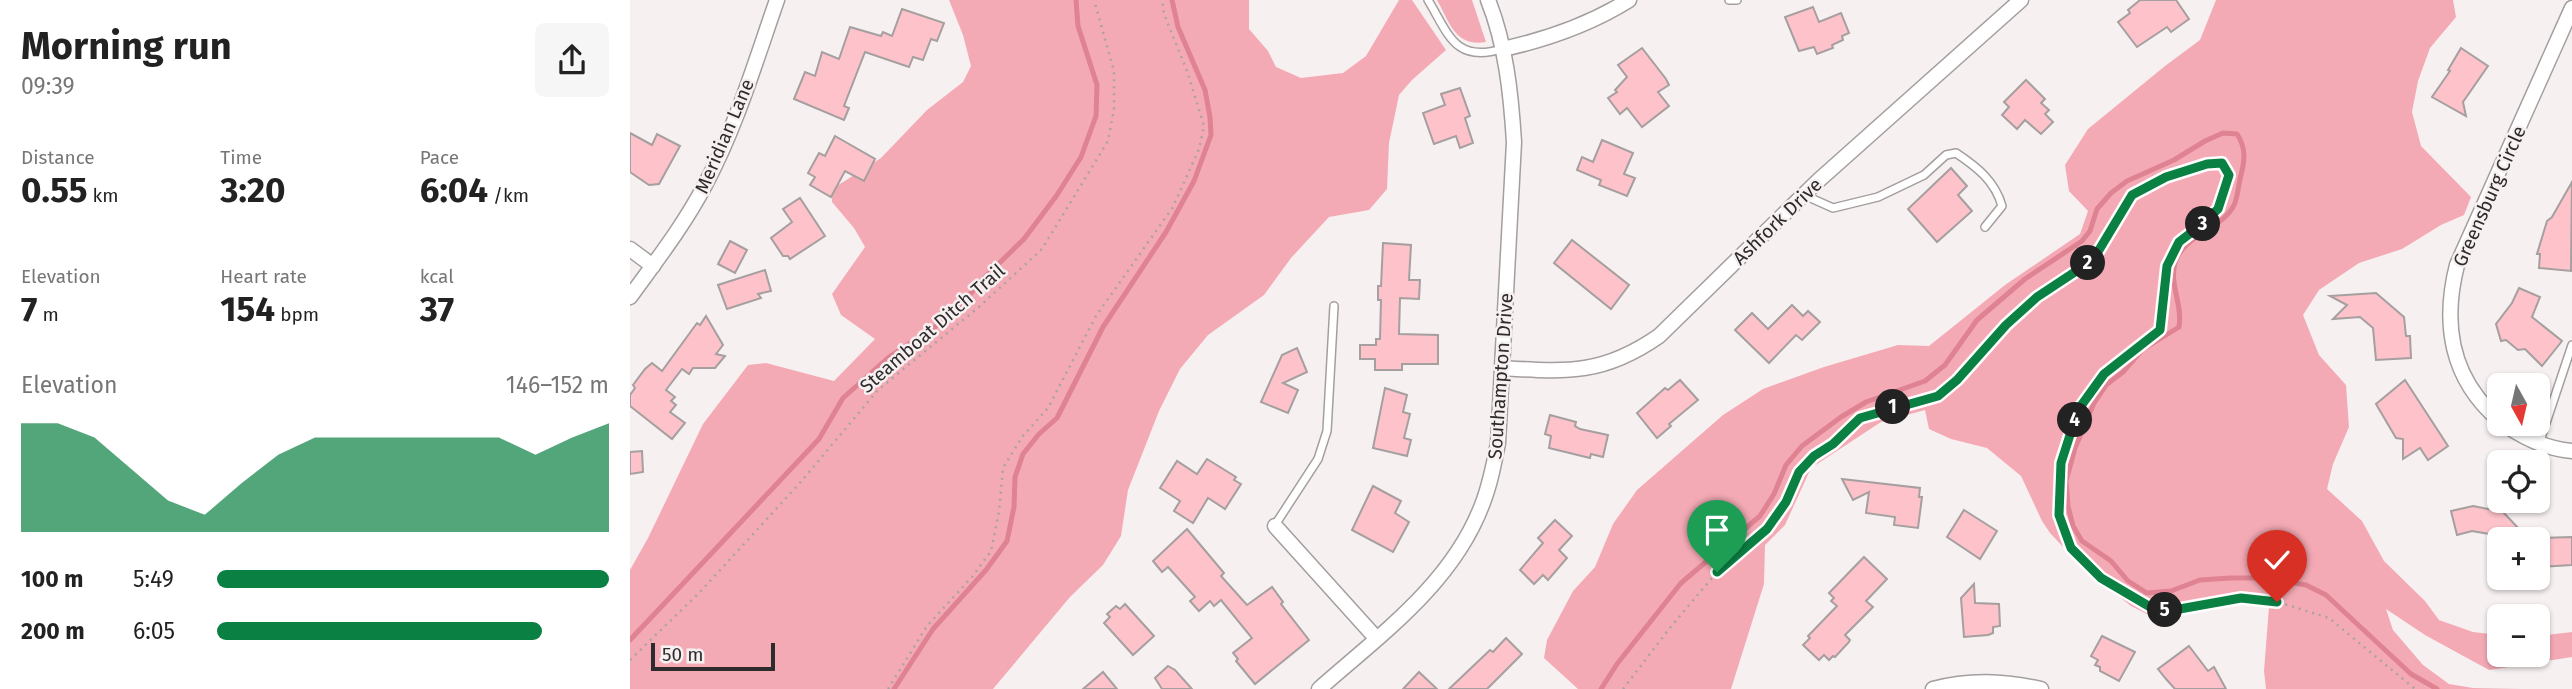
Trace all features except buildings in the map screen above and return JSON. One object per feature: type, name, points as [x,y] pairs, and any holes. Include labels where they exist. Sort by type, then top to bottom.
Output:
[{"type":"street","name":"Meridian Lane","points":[[630,297],[682,225],[725,143],[777,0]]},
{"type":"street","name":"Southampton Drive","points":[[1319,689],[1430,589],[1469,534],[1492,476],[1498,443],[1514,142],[1511,98],[1503,49],[1488,0]]},
{"type":"street","points":[[1503,49],[1564,33],[1629,0]]},
{"type":"street","name":"Ashfork Drive","points":[[1502,368],[1568,371],[1596,367],[1640,349],[1659,335],[1804,195],[2021,0]]},
{"type":"street","name":"Greensburg Circle","points":[[2487,408],[2466,381],[2457,359],[2451,336],[2451,289],[2457,265],[2572,8]]},
{"type":"street","points":[[630,249],[653,266]]},
{"type":"street","points":[[2522,436],[2539,444],[2572,451]]},
{"type":"street","points":[[1275,526],[1376,638]]},
{"type":"street","points":[[1933,689],[1986,681],[2017,683],[2041,689]]},
{"type":"lane","points":[[1428,0],[1450,38],[1465,52],[1486,54],[1503,49]]},
{"type":"lane","points":[[1730,0],[1737,0]]},
{"type":"lane","points":[[1804,195],[1833,208],[1878,197],[1924,174],[1946,155],[1956,153],[1977,167],[1998,192],[2002,205],[1985,227]]},
{"type":"lane","points":[[1275,526],[1323,447],[1334,306]]},
{"type":"lane","points":[[2539,444],[2572,345]]},
{"type":"path","name":"Steamboat Ditch Trail","points":[[630,660],[699,593],[790,494],[878,390],[980,306],[1042,249],[1108,141],[1114,109],[1114,71],[1094,0]]},
{"type":"path","points":[[888,689],[927,626],[972,577],[991,551],[999,512],[1003,468],[1022,437],[1048,408],[1096,316],[1173,207],[1199,149],[1204,126],[1187,71],[1164,14],[1162,0]]},
{"type":"path","points":[[1623,689],[1717,572],[1767,529],[1786,502],[1799,472],[1814,456],[1833,444],[1860,418],[1938,396],[1957,380],[2006,325],[2037,297],[2093,260],[2132,195],[2166,177],[2207,164],[2222,163],[2229,175],[2218,209],[2179,242],[2167,266],[2160,330],[2104,374],[2078,410],[2061,463],[2059,515],[2071,548],[2101,578],[2157,611],[2241,598],[2277,602],[2329,618],[2415,689]]},
{"type":"shaded area","points":[[949,0],[1249,0],[1249,29],[1268,51],[1276,67],[1301,78],[1343,73],[1366,56],[1399,0],[1412,0],[1446,50],[1399,95],[1389,143],[1387,189],[1369,210],[1329,217],[1291,258],[1264,295],[1208,335],[1180,369],[1159,411],[1128,490],[1121,536],[1103,565],[1070,597],[993,689],[630,689],[630,570],[703,424],[748,365],[766,363],[834,381],[875,339],[841,315],[832,294],[865,247],[854,228],[832,202],[832,189],[881,158],[927,110],[963,82],[971,66],[963,35]]},
{"type":"shaded area","points":[[1437,0],[1472,0],[1486,42],[1476,43],[1460,37],[1450,25]]},
{"type":"shaded area","points":[[2216,0],[2453,0],[2456,17],[2430,48],[2418,81],[2412,112],[2421,146],[2471,197],[2464,215],[2441,225],[2402,249],[2359,263],[2319,290],[2303,315],[2319,355],[2346,385],[2349,427],[2333,464],[2327,489],[2362,521],[2384,561],[2425,601],[2439,620],[2473,632],[2487,634],[2487,667],[2508,667],[2489,670],[2425,635],[2386,609],[2393,630],[2423,665],[2449,684],[2473,688],[2521,689],[2266,689],[2264,671],[2269,607],[2237,603],[2155,618],[2131,606],[2082,567],[2050,533],[2021,476],[1987,448],[1951,439],[1929,429],[1925,410],[1881,422],[1811,468],[1785,525],[1765,545],[1764,584],[1731,689],[1578,689],[1544,658],[1547,640],[1573,591],[1595,567],[1613,524],[1637,490],[1723,415],[1763,389],[1824,367],[1898,345],[1929,346],[2005,285],[2080,234],[2088,211],[2069,191],[2065,165],[2088,129],[2200,40]]},
{"type":"shaded area","points":[[2572,632],[2572,657],[2550,660],[2550,635]]},
{"type":"waterway","points":[[630,640],[819,439],[843,398],[889,357],[950,317],[985,277],[1024,239],[1057,195],[1081,157],[1096,116],[1097,85],[1078,26],[1076,0]]},
{"type":"waterway","points":[[894,689],[933,629],[986,570],[1007,541],[1014,507],[1015,477],[1023,454],[1039,434],[1057,418],[1103,327],[1166,232],[1194,181],[1211,135],[1210,117],[1205,90],[1178,27],[1172,0]]},
{"type":"waterway","points":[[1601,689],[1617,664],[1681,583],[1760,516],[1774,494],[1786,465],[1802,446],[1866,402],[1925,381],[1945,365],[1977,320],[2025,279],[2082,241],[2090,231],[2097,209],[2111,193],[2127,181],[2174,160],[2223,133],[2237,134],[2244,154],[2235,204],[2220,222],[2193,239],[2179,253],[2174,271],[2179,327],[2142,350],[2123,372],[2106,385],[2094,403],[2075,448],[2066,481],[2073,526],[2082,541],[2111,561],[2128,581],[2147,593],[2171,591],[2200,580],[2230,578],[2265,578],[2306,585],[2326,595],[2411,674],[2437,689]]},
{"type":"route","points":[[1717,572],[1767,529],[1786,502],[1799,472],[1814,456],[1833,444],[1860,418],[1938,396],[1957,380],[2006,325],[2037,297],[2093,260],[2132,195],[2166,177],[2207,164],[2222,163],[2229,175],[2218,209],[2179,242],[2167,266],[2160,330],[2104,374],[2078,410],[2061,463],[2059,515],[2071,548],[2101,578],[2157,611],[2241,598],[2277,602]]}]
